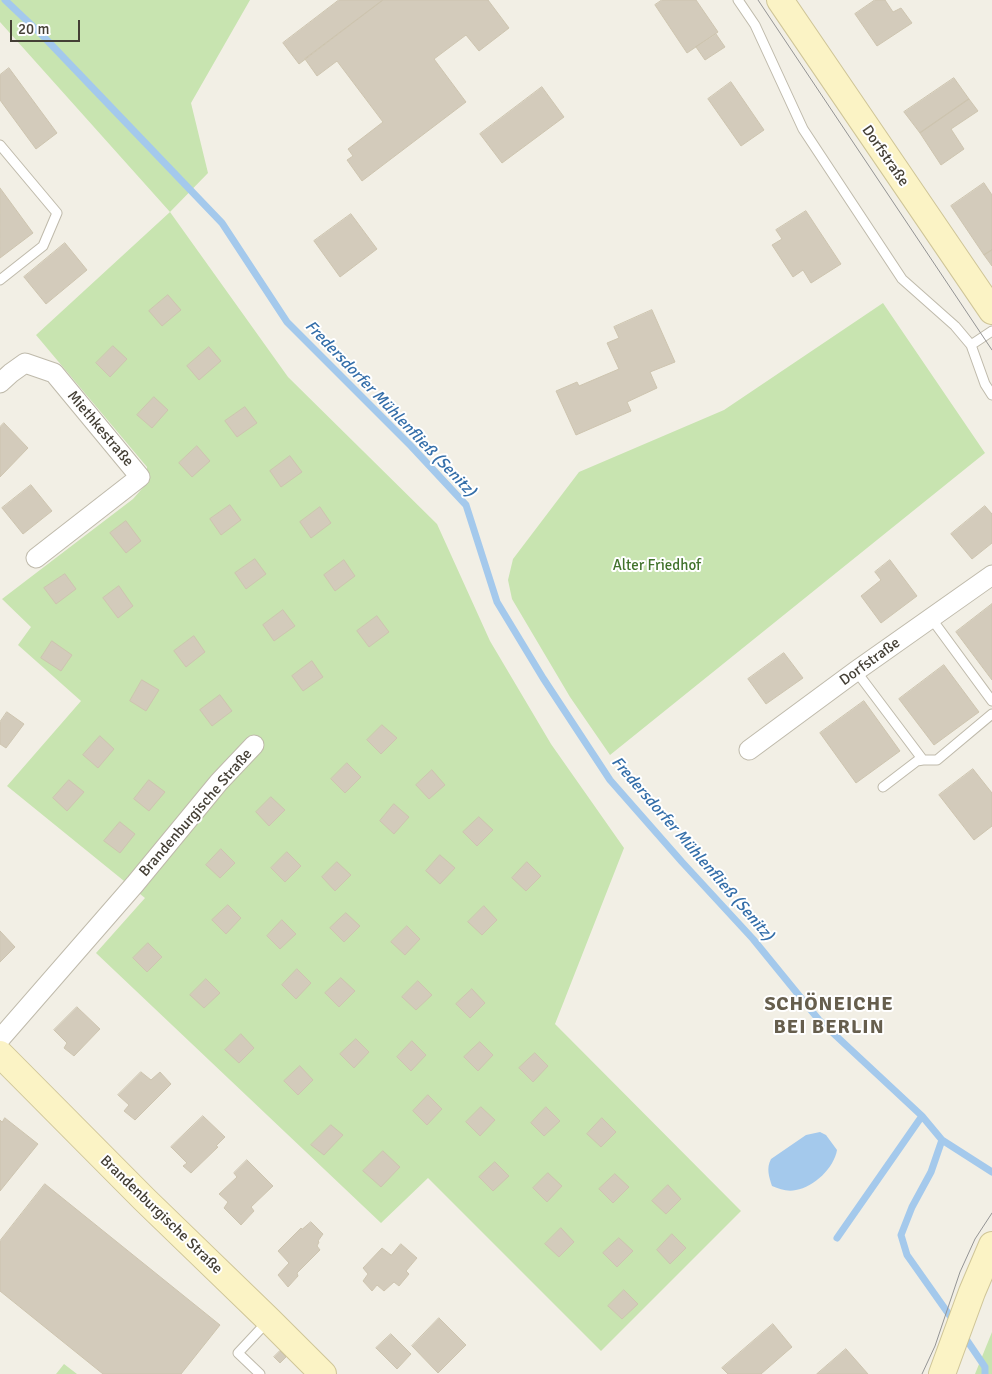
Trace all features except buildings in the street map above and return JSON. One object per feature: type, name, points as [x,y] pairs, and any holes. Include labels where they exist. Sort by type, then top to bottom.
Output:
[{"type":"main road","name":"Dorfstraße","points":[[780,0],[992,311]]},
{"type":"main road","name":"Brandenburgische Straße","points":[[0,1054],[144,1199],[323,1374]]},
{"type":"main road","points":[[944,1370],[972,1292],[992,1245]]},
{"type":"street","name":"Miethkestraße","points":[[0,383],[25,363],[54,373],[140,477],[36,558]]},
{"type":"street","name":"Dorfstraße","points":[[749,750],[856,671],[992,575]]},
{"type":"street","name":"Brandenburgische Straße","points":[[0,1039],[135,884],[219,782],[254,745]]},
{"type":"lane","points":[[738,0],[755,26],[803,129],[902,278],[955,326],[971,345],[986,384],[992,394]]},
{"type":"lane","points":[[0,145],[57,213],[43,246],[0,280]]},
{"type":"lane","points":[[971,345],[992,331]]},
{"type":"lane","points":[[931,618],[992,701]]},
{"type":"lane","points":[[856,671],[923,760]]},
{"type":"lane","points":[[883,786],[917,761],[937,760],[992,714]]},
{"type":"lane","points":[[260,1374],[238,1353],[269,1320]]},
{"type":"green space","points":[[0,0],[250,0],[191,103],[208,173],[170,212],[0,22]]},
{"type":"green space","points":[[170,212],[288,377],[437,524],[490,641],[551,744],[624,848],[555,1024],[741,1211],[601,1351],[428,1178],[381,1223],[96,953],[145,898],[7,786],[81,701],[18,645],[31,627],[2,599],[133,499],[147,483],[147,467],[36,335]]},
{"type":"green space","name":"Alter Friedhof","points":[[883,303],[985,453],[610,755],[570,697],[512,599],[508,580],[513,559],[579,472],[724,410]]},
{"type":"green space","points":[[992,1332],[992,1374],[975,1374]]},
{"type":"green space","points":[[64,1364],[77,1374],[56,1374]]},
{"type":"water","points":[[820,1132],[826,1135],[837,1150],[832,1163],[822,1176],[810,1185],[796,1190],[784,1190],[772,1186],[768,1169],[771,1159],[806,1135]]},
{"type":"waterway","name":"Fredersdorfer Mühlenfließ (Senitz)","points":[[5,0],[42,35],[222,223],[287,322],[411,446],[466,505],[497,602],[543,678],[610,780],[753,939],[819,1020],[922,1116],[942,1140],[931,1172],[912,1207],[901,1235],[907,1255],[955,1323]]},
{"type":"waterway","points":[[837,1238],[922,1116]]},
{"type":"waterway","name":"Fredersdorfer Mühlenfließ (Senitz)","points":[[942,1140],[992,1172]]},
{"type":"waterway","name":"Fredersdorfer Mühlenfließ (Senitz)","points":[[964,1336],[985,1367],[985,1374]]},
{"type":"tram line","points":[[758,0],[992,350]]},
{"type":"tram line","points":[[922,1374],[935,1346],[960,1272],[975,1239],[992,1213]]},
{"type":"district","name":"SCHÖNEICHE BEI BERLIN","points":[[829,1016]]}]
